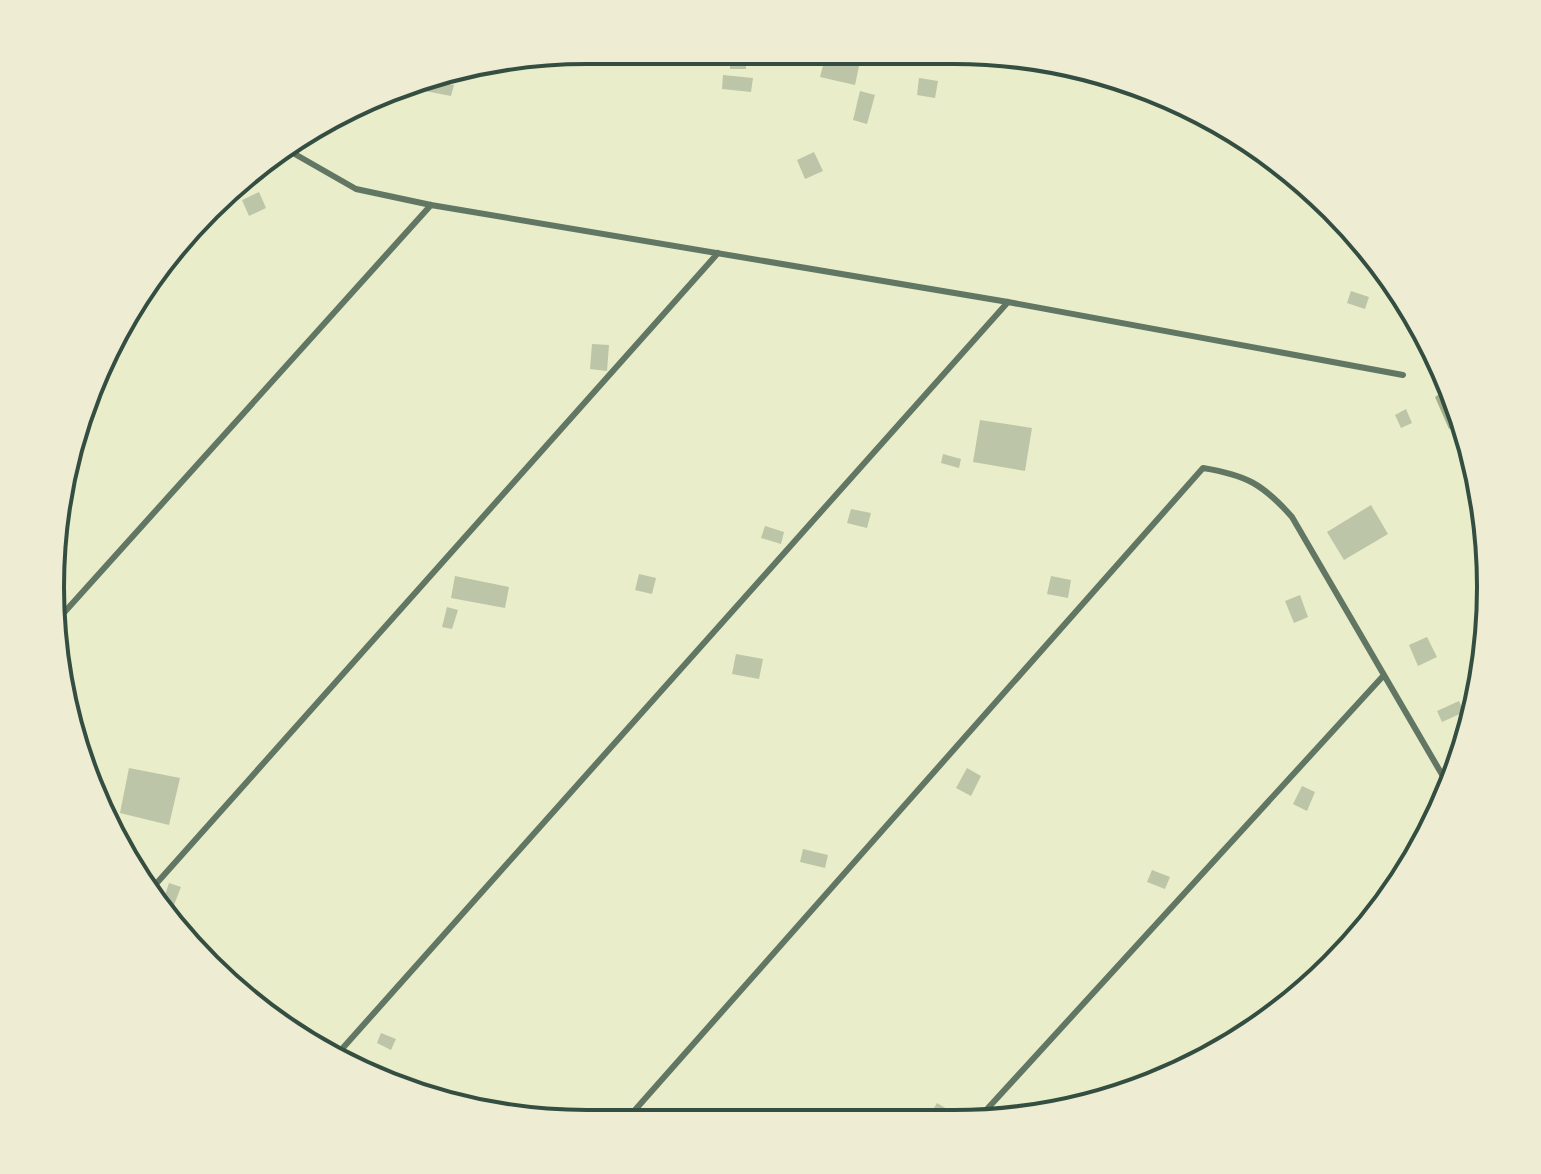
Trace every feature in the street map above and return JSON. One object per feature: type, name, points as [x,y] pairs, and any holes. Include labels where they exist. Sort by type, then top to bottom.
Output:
[{"type":"lane","points":[[294,154],[356,189],[431,205],[1008,302],[1403,375]]},
{"type":"lane","points":[[65,612],[431,205]]},
{"type":"lane","points":[[156,884],[718,253]]},
{"type":"lane","points":[[342,1049],[1008,302]]},
{"type":"lane","points":[[635,1110],[1203,468],[1238,474],[1248,479],[1269,491],[1292,517],[1442,774]]},
{"type":"lane","points":[[987,1109],[1384,675]]},
{"type":"shaded area","points":[[1440,394],[1452,428],[1449,429],[1435,397]]},
{"type":"building","points":[[730,64],[746,64],[746,69],[730,69]]},
{"type":"building","points":[[823,64],[859,66],[855,85],[820,77]]},
{"type":"building","points":[[723,75],[753,78],[751,92],[722,89]]},
{"type":"building","points":[[919,78],[938,81],[935,98],[917,95]]},
{"type":"building","points":[[447,84],[454,85],[451,96],[425,91]]},
{"type":"building","points":[[860,91],[875,95],[867,124],[853,120]]},
{"type":"building","points":[[814,152],[823,171],[805,179],[797,160]]},
{"type":"building","points":[[259,192],[266,208],[249,216],[242,200]]},
{"type":"building","points":[[1351,291],[1369,297],[1365,309],[1347,303]]},
{"type":"building","points":[[592,344],[609,345],[607,371],[590,369]]},
{"type":"building","points":[[1406,409],[1412,423],[1401,428],[1395,415]]},
{"type":"building","points":[[980,420],[1032,428],[1025,471],[973,462]]},
{"type":"building","points":[[943,454],[961,459],[959,468],[941,463]]},
{"type":"building","points":[[1371,505],[1388,534],[1344,560],[1327,532]]},
{"type":"building","points":[[851,509],[871,513],[867,528],[847,523]]},
{"type":"building","points":[[765,526],[784,532],[781,544],[761,538]]},
{"type":"building","points":[[639,574],[656,578],[652,594],[635,590]]},
{"type":"building","points":[[455,576],[509,587],[505,608],[451,598]]},
{"type":"building","points":[[1051,576],[1071,580],[1068,598],[1047,594]]},
{"type":"building","points":[[1300,595],[1308,617],[1294,623],[1285,601]]},
{"type":"building","points":[[447,607],[458,610],[452,629],[442,627]]},
{"type":"building","points":[[1427,637],[1437,657],[1418,666],[1409,645]]},
{"type":"building","points":[[736,654],[763,659],[759,679],[732,674]]},
{"type":"building","points":[[1459,701],[1462,708],[1461,713],[1442,722],[1437,711]]},
{"type":"building","points":[[129,768],[180,778],[169,825],[120,813]]},
{"type":"building","points":[[967,768],[981,776],[971,796],[956,788]]},
{"type":"building","points":[[1302,786],[1315,792],[1307,811],[1293,804]]},
{"type":"building","points":[[803,849],[828,855],[825,868],[800,862]]},
{"type":"building","points":[[1152,870],[1170,877],[1165,889],[1147,882]]},
{"type":"building","points":[[169,883],[181,887],[174,905],[165,895]]},
{"type":"building","points":[[381,1033],[396,1039],[391,1050],[377,1043]]},
{"type":"building","points":[[937,1103],[947,1109],[946,1110],[933,1110]]}]
